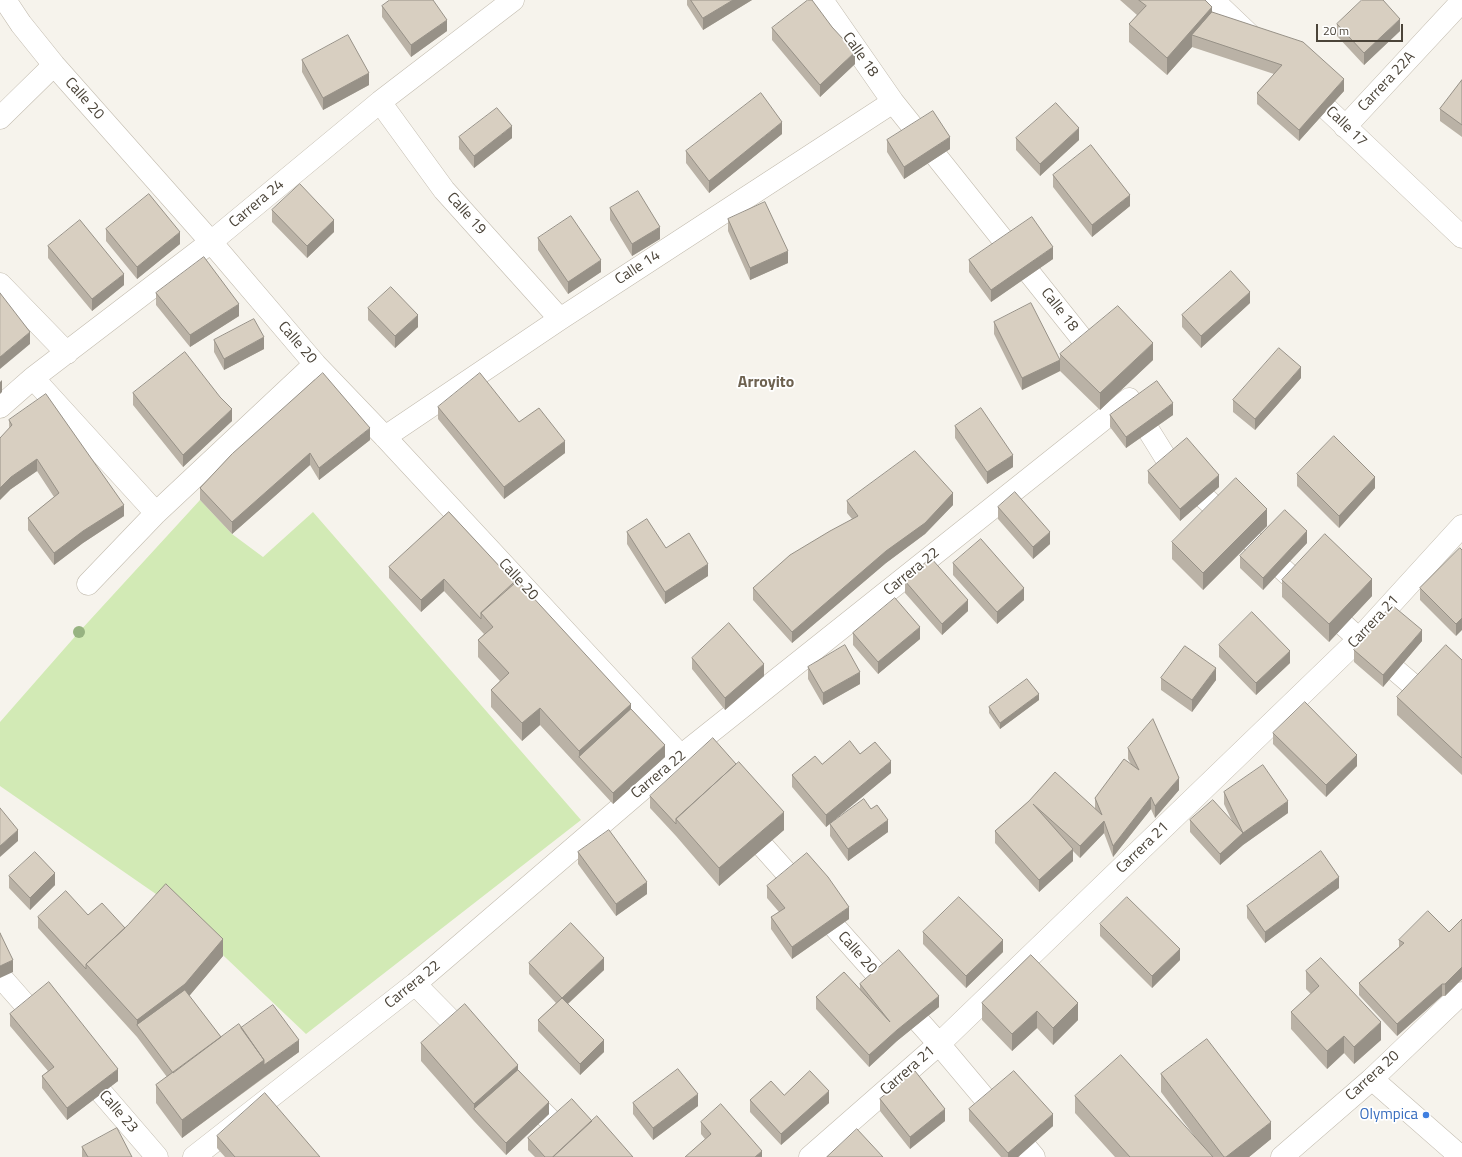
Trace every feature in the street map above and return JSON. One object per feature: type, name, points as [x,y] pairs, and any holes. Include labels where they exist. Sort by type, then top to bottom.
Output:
[{"type":"street","name":"Calle 20","points":[[5,0],[21,24],[54,65],[211,242],[315,364],[682,755],[939,1044],[1034,1157]]},
{"type":"street","name":"Carrera 24","points":[[0,407],[33,378],[211,242],[380,102],[513,0]]},
{"type":"street","name":"Calle 18","points":[[822,0],[893,102],[1129,399],[1172,468],[1360,639],[1462,727]]},
{"type":"street","points":[[1213,0],[1270,55]]},
{"type":"street","name":"Carrera 22A","points":[[1345,127],[1462,1]]},
{"type":"street","points":[[0,118],[54,65]]},
{"type":"street","name":"Calle 17","points":[[1293,77],[1462,237]]},
{"type":"street","name":"Calle 19","points":[[380,102],[444,190],[560,319]]},
{"type":"street","name":"Calle 14","points":[[385,437],[560,319],[893,102]]},
{"type":"street","points":[[0,284],[67,353]]},
{"type":"street","points":[[88,584],[156,513],[315,364]]},
{"type":"street","points":[[33,378],[156,513]]},
{"type":"street","name":"Carrera 22","points":[[194,1157],[415,984],[682,755],[1129,399]]},
{"type":"street","name":"Carrera 21","points":[[810,1157],[939,1044],[1360,639],[1462,526]]},
{"type":"street","name":"Calle 23","points":[[0,976],[157,1157]]},
{"type":"street","points":[[415,984],[487,1057]]},
{"type":"street","name":"Carrera 20","points":[[1282,1157],[1372,1079],[1462,993]]},
{"type":"street","points":[[1372,1079],[1461,1157]]},
{"type":"street","points":[[514,1084],[587,1157]]},
{"type":"green space","points":[[200,500],[232,534],[263,557],[313,512],[581,820],[306,1034],[166,901],[0,786],[0,722],[79,632]]},
{"type":"building","points":[[390,0],[433,0],[447,20],[411,45],[382,6]]},
{"type":"building","points":[[691,0],[733,0],[703,18]]},
{"type":"building","points":[[808,0],[812,0],[832,27],[855,52],[820,85],[772,28]]},
{"type":"building","points":[[1139,0],[1205,0],[1212,7],[1167,58],[1129,24],[1146,6]]},
{"type":"building","points":[[1362,0],[1383,0],[1400,19],[1364,53],[1337,24]]},
{"type":"building","points":[[1212,12],[1303,42],[1344,79],[1299,130],[1257,93],[1282,65],[1192,35]]},
{"type":"building","points":[[348,35],[369,73],[323,98],[302,60]]},
{"type":"building","points":[[1462,80],[1462,125],[1440,109]]},
{"type":"building","points":[[761,93],[782,122],[709,181],[686,151]]},
{"type":"building","points":[[1056,103],[1079,128],[1040,164],[1016,138]]},
{"type":"building","points":[[497,108],[512,126],[474,156],[459,137]]},
{"type":"building","points":[[933,111],[950,137],[904,167],[887,140]]},
{"type":"building","points":[[1091,145],[1130,195],[1092,225],[1053,175]]},
{"type":"building","points":[[300,184],[334,220],[307,246],[272,210]]},
{"type":"building","points":[[638,191],[660,227],[632,244],[610,208]]},
{"type":"building","points":[[149,194],[180,232],[137,267],[106,229]]},
{"type":"building","points":[[765,202],[788,251],[750,268],[728,219]]},
{"type":"building","points":[[571,216],[601,260],[568,282],[538,238]]},
{"type":"building","points":[[1032,217],[1053,247],[991,290],[969,260]]},
{"type":"building","points":[[80,220],[124,274],[92,299],[48,246]]},
{"type":"building","points":[[204,257],[239,304],[190,335],[156,293]]},
{"type":"building","points":[[1231,271],[1250,292],[1201,336],[1182,315]]},
{"type":"building","points":[[391,287],[418,315],[395,336],[368,308]]},
{"type":"building","points":[[0,293],[30,332],[0,357]]},
{"type":"building","points":[[1031,303],[1060,360],[1022,378],[994,322]]},
{"type":"building","points":[[1118,306],[1153,343],[1100,393],[1060,354]]},
{"type":"building","points":[[254,319],[264,337],[224,359],[214,340]]},
{"type":"building","points":[[1279,348],[1301,367],[1255,419],[1233,400]]},
{"type":"building","points":[[185,352],[220,397],[232,409],[183,455],[133,393]]},
{"type":"building","points":[[323,373],[370,428],[319,468],[310,453],[232,522],[200,488],[232,454]]},
{"type":"building","points":[[480,373],[519,422],[539,408],[565,441],[504,487],[438,407]]},
{"type":"building","points":[[1157,381],[1173,403],[1126,437],[1110,415]]},
{"type":"building","points":[[46,394],[124,505],[83,531],[54,553],[28,518],[59,493],[37,459],[11,477],[0,488],[0,438],[12,425],[9,420]]},
{"type":"building","points":[[981,408],[1013,455],[987,472],[955,426]]},
{"type":"building","points":[[1334,436],[1375,477],[1339,516],[1297,474]]},
{"type":"building","points":[[1187,438],[1219,475],[1180,509],[1148,471]]},
{"type":"building","points":[[915,451],[953,493],[925,523],[886,551],[792,632],[753,588],[790,555],[858,516],[847,501]]},
{"type":"building","points":[[1236,478],[1267,509],[1203,573],[1172,542]]},
{"type":"building","points":[[1015,492],[1050,532],[1033,547],[998,507]]},
{"type":"building","points":[[1285,510],[1307,531],[1263,578],[1240,556]]},
{"type":"building","points":[[449,512],[515,583],[481,613],[481,619],[444,579],[421,600],[389,567]]},
{"type":"building","points":[[647,519],[666,548],[689,533],[708,564],[665,592],[627,532]]},
{"type":"building","points":[[1325,534],[1372,579],[1329,624],[1282,580]]},
{"type":"building","points":[[981,539],[1024,588],[997,612],[953,563]]},
{"type":"building","points":[[1460,548],[1462,550],[1462,618],[1456,624],[1420,588]]},
{"type":"building","points":[[931,558],[968,600],[942,624],[905,581]]},
{"type":"building","points":[[517,580],[631,704],[579,751],[540,708],[522,723],[491,690],[509,673],[478,640],[493,627],[481,613]]},
{"type":"building","points":[[895,598],[920,627],[878,662],[853,633]]},
{"type":"building","points":[[1392,605],[1422,630],[1383,675],[1354,650]]},
{"type":"building","points":[[1252,612],[1290,651],[1256,683],[1219,645]]},
{"type":"building","points":[[729,623],[764,664],[725,698],[692,658]]},
{"type":"building","points":[[845,645],[860,672],[823,693],[808,667]]},
{"type":"building","points":[[1446,645],[1462,660],[1462,758],[1397,697]]},
{"type":"building","points":[[1185,646],[1216,668],[1192,700],[1161,678]]},
{"type":"building","points":[[1027,679],[1039,694],[1000,723],[989,707]]},
{"type":"building","points":[[1305,702],[1357,755],[1326,785],[1273,733]]},
{"type":"building","points":[[631,709],[665,745],[613,793],[579,757]]},
{"type":"building","points":[[1153,719],[1179,778],[1155,806],[1151,797],[1113,846],[1104,821],[1080,846],[1033,804],[1073,849],[1039,880],[995,831],[1029,801],[1055,772],[1102,815],[1095,798],[1124,759],[1139,770],[1128,748]]},
{"type":"building","points":[[713,738],[736,764],[676,819],[676,824],[650,796]]},
{"type":"building","points":[[850,741],[860,754],[875,742],[891,761],[826,815],[792,775],[815,756],[822,764]]},
{"type":"building","points":[[739,762],[784,812],[719,868],[676,819]]},
{"type":"building","points":[[1263,765],[1288,801],[1243,833],[1224,792]]},
{"type":"building","points":[[864,799],[871,809],[877,805],[888,820],[848,849],[830,824]]},
{"type":"building","points":[[1213,800],[1243,833],[1220,854],[1190,820]]},
{"type":"building","points":[[0,808],[18,830],[0,846]]},
{"type":"building","points":[[609,830],[647,882],[616,904],[578,852]]},
{"type":"building","points":[[1321,851],[1339,877],[1265,932],[1247,906]]},
{"type":"building","points":[[35,852],[55,873],[30,898],[9,876]]},
{"type":"building","points":[[807,853],[828,877],[849,907],[792,947],[771,917],[785,908],[767,886]]},
{"type":"building","points":[[166,884],[223,939],[185,984],[137,1020],[86,964],[128,925]]},
{"type":"building","points":[[66,891],[88,915],[102,903],[125,928],[86,964],[86,969],[38,917]]},
{"type":"building","points":[[959,897],[1003,940],[966,976],[923,932]]},
{"type":"building","points":[[1127,897],[1180,949],[1152,976],[1100,924]]},
{"type":"building","points":[[1428,911],[1449,932],[1462,919],[1462,967],[1445,984],[1442,984],[1397,1024],[1359,983],[1404,943],[1399,940]]},
{"type":"building","points":[[571,923],[604,958],[562,998],[529,963]]},
{"type":"building","points":[[0,933],[13,960],[0,966]]},
{"type":"building","points":[[899,950],[939,996],[869,1055],[816,997],[844,972],[890,1022],[860,984]]},
{"type":"building","points":[[1031,955],[1078,1003],[1053,1028],[1037,1011],[1012,1034],[982,1003]]},
{"type":"building","points":[[1321,958],[1381,1022],[1354,1047],[1344,1036],[1327,1051],[1291,1012],[1319,986],[1306,971]]},
{"type":"building","points":[[49,982],[118,1069],[67,1108],[42,1076],[54,1067],[10,1014]]},
{"type":"building","points":[[185,990],[221,1037],[173,1073],[137,1025]]},
{"type":"building","points":[[562,998],[604,1040],[580,1064],[538,1020]]},
{"type":"building","points":[[465,1004],[518,1065],[474,1104],[421,1043]]},
{"type":"building","points":[[273,1005],[299,1040],[264,1065],[264,1060],[241,1028]]},
{"type":"building","points":[[239,1024],[264,1060],[182,1120],[156,1085]]},
{"type":"building","points":[[1207,1039],[1271,1122],[1226,1157],[1224,1157],[1161,1074]]},
{"type":"building","points":[[1121,1055],[1213,1157],[1130,1157],[1075,1096]]},
{"type":"building","points":[[678,1069],[698,1094],[653,1128],[633,1103]]},
{"type":"building","points":[[518,1070],[549,1102],[506,1143],[474,1109]]},
{"type":"building","points":[[810,1071],[829,1091],[781,1134],[750,1100],[771,1081],[784,1095]]},
{"type":"building","points":[[915,1071],[945,1109],[910,1137],[880,1099]]},
{"type":"building","points":[[1014,1071],[1053,1114],[1008,1153],[969,1109]]},
{"type":"building","points":[[265,1093],[320,1157],[235,1157],[217,1136]]},
{"type":"building","points":[[572,1099],[592,1121],[553,1157],[545,1157],[528,1138]]},
{"type":"building","points":[[721,1104],[762,1151],[755,1157],[685,1157],[711,1134],[701,1122]]},
{"type":"building","points":[[597,1116],[633,1157],[553,1157]]},
{"type":"building","points":[[117,1128],[132,1157],[88,1157],[82,1147]]},
{"type":"building","points":[[857,1129],[883,1157],[827,1157]]},
{"type":"place","name":"Olympica","points":[[1426,1115]]},
{"type":"district","name":"Arroyito","points":[[766,383]]}]
